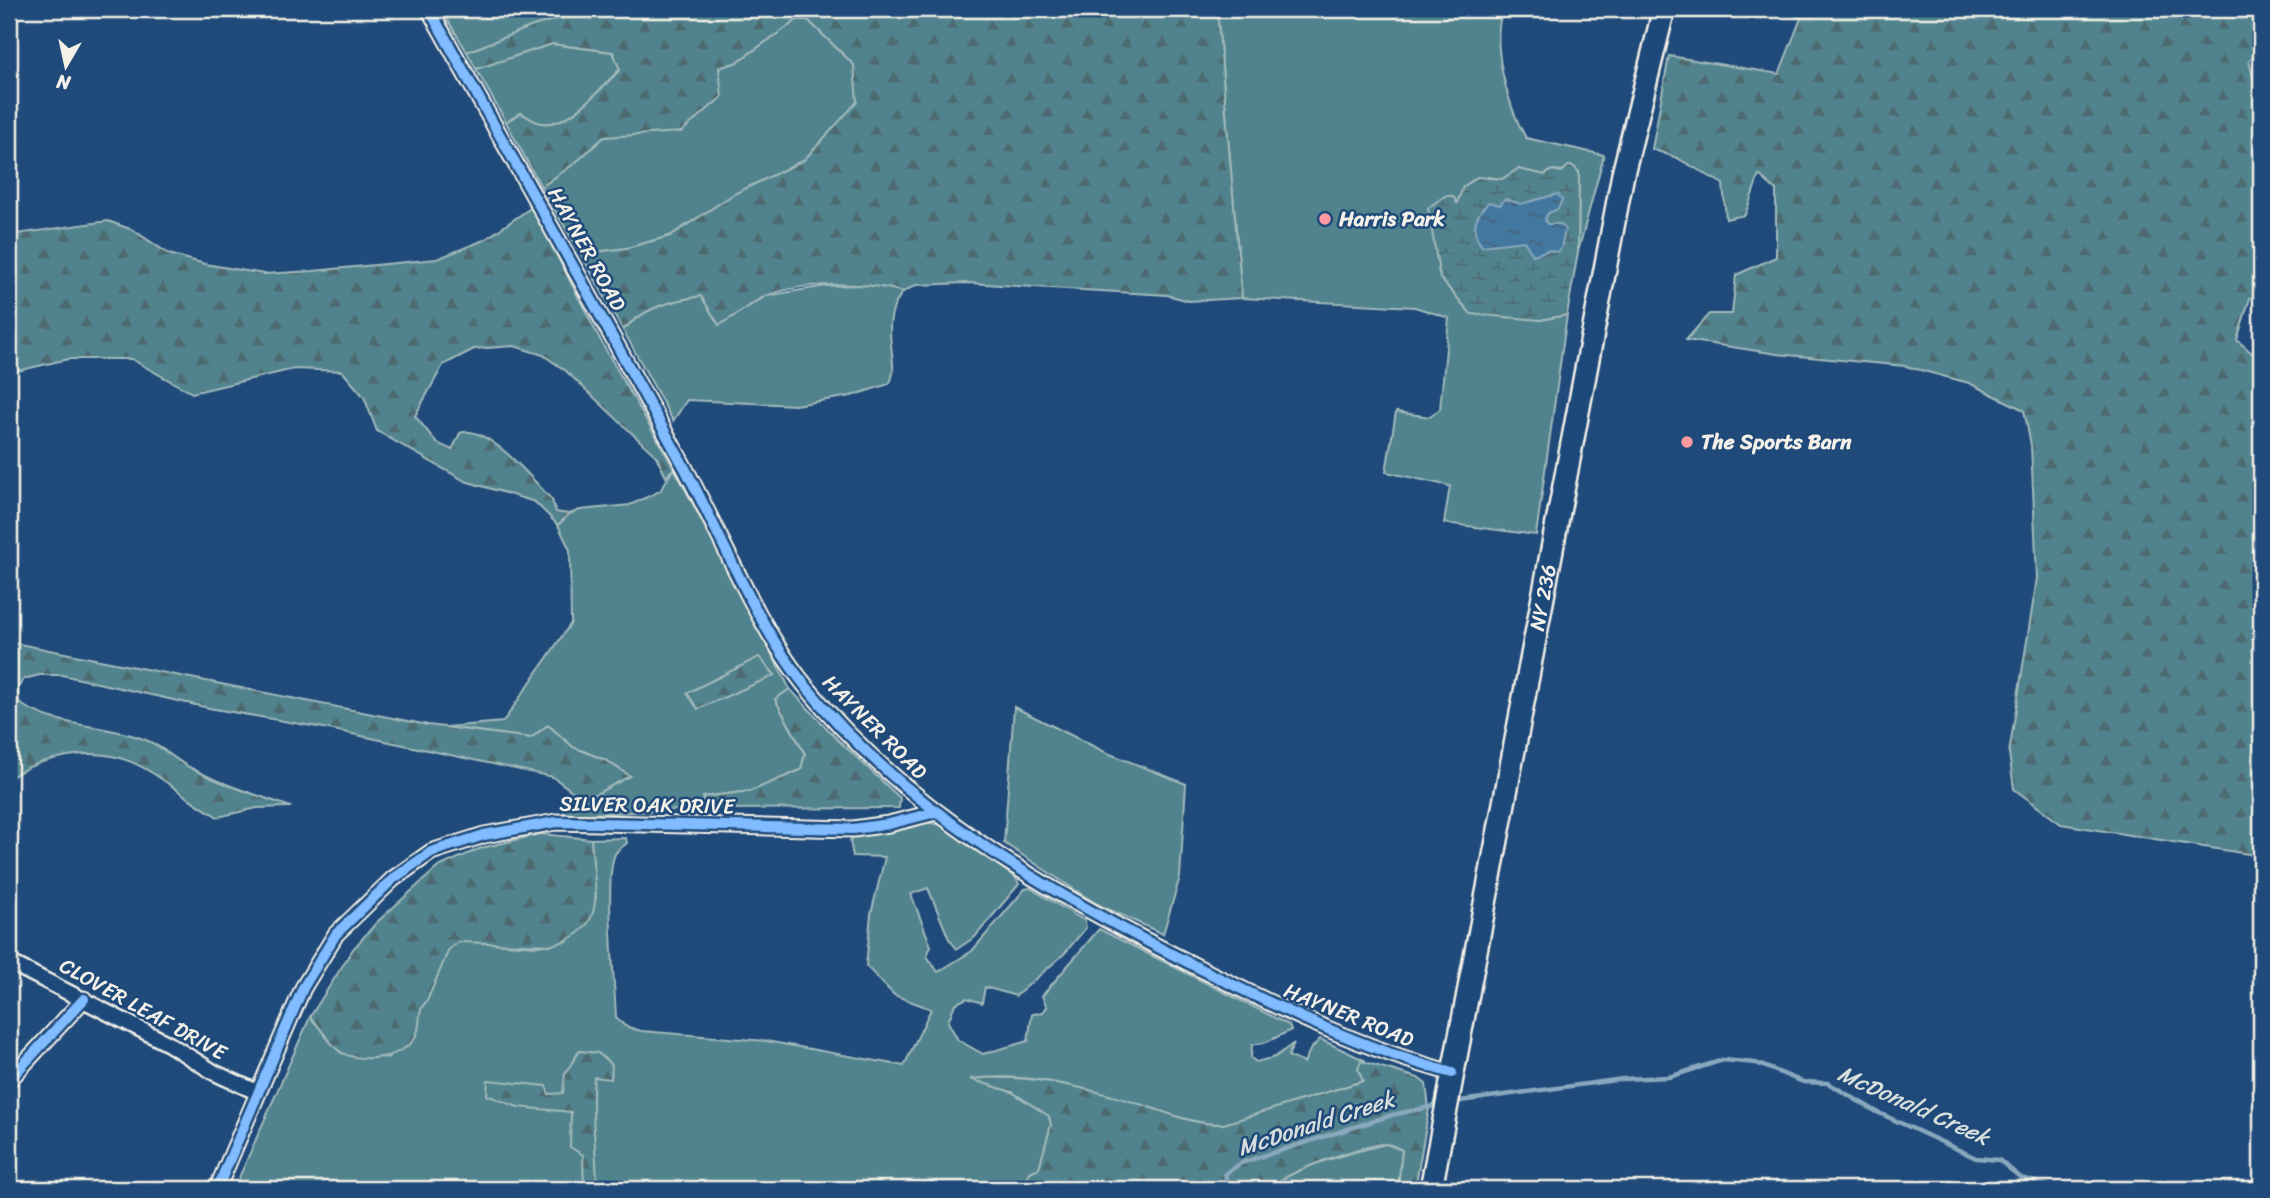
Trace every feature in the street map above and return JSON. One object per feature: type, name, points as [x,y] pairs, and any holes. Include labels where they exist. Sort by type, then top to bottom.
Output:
[{"type":"main road","name":"NY 236","points":[[1431,1189],[1623,174],[1664,9]]},
{"type":"street","name":"HAYNER ROAD","points":[[429,9],[564,244],[710,515],[775,643],[836,722],[936,812],[1022,872],[1114,926],[1314,1025],[1393,1057],[1452,1073]]},
{"type":"street","name":"SILVER OAK DRIVE","points":[[217,1189],[303,988],[337,934],[393,879],[431,852],[484,835],[556,822],[853,829],[889,824],[936,812]]},
{"type":"street","name":"CLOVER LEAF DRIVE","points":[[9,962],[84,999],[215,1073],[257,1092]]},
{"type":"street","points":[[9,1080],[84,999]]},
{"type":"green space","points":[[441,9],[591,9],[533,26],[467,52]]},
{"type":"green space","points":[[591,9],[1217,9],[1242,298],[1189,301],[1167,295],[968,283],[916,285],[903,292],[872,286],[834,285],[780,291],[754,302],[719,325],[701,296],[679,300],[649,310],[623,330],[581,254],[627,248],[670,236],[734,194],[804,160],[857,102],[854,65],[808,20],[797,20],[737,62],[719,68],[722,97],[681,132],[604,137],[575,163],[541,187],[506,122],[521,113],[540,123],[552,123],[574,113],[620,70],[613,52],[552,44],[476,69],[467,52],[533,26]]},
{"type":"green space","name":"Harris Park","points":[[1217,9],[1503,9],[1499,40],[1503,75],[1513,110],[1526,138],[1604,155],[1578,252],[1579,172],[1552,170],[1545,175],[1518,169],[1502,179],[1488,177],[1457,204],[1429,208],[1440,278],[1540,320],[1567,315],[1536,535],[1444,523],[1450,486],[1386,472],[1396,412],[1430,417],[1440,409],[1449,318],[1415,307],[1242,298]]},
{"type":"green space","points":[[1784,9],[2261,9],[2261,47],[2249,61],[2261,111],[2261,294],[2250,298],[2237,340],[2261,361],[2261,856],[2061,824],[2014,789],[2009,753],[2037,578],[2031,445],[2024,410],[1969,383],[1905,366],[1777,354],[1686,340],[1709,314],[1732,314],[1736,275],[1776,257],[1776,190],[1759,175],[1745,215],[1726,219],[1723,184],[1677,158],[1652,149],[1669,56],[1779,74],[1801,18]]},
{"type":"green space","points":[[797,20],[808,20],[854,65],[858,102],[804,160],[734,194],[670,236],[627,248],[581,254],[541,187],[575,163],[604,137],[632,133],[719,68],[737,62]]},
{"type":"green space","points":[[552,44],[612,52],[620,69],[584,105],[563,119],[540,123],[521,113],[506,122],[476,69]]},
{"type":"green space","points":[[1568,166],[1573,166],[1579,172],[1578,252],[1567,315],[1540,320],[1471,314],[1440,278],[1428,208],[1445,196],[1453,196],[1457,203],[1463,187],[1477,177],[1502,179],[1518,169],[1545,175],[1552,170],[1562,172]]},
{"type":"green space","points":[[532,207],[603,345],[674,468],[666,477],[656,456],[566,371],[543,355],[514,346],[474,349],[443,365],[415,416],[437,443],[452,450],[460,433],[471,432],[483,436],[496,445],[552,500],[556,512],[569,514],[558,525],[535,502],[465,481],[377,431],[364,397],[342,371],[294,369],[192,393],[131,359],[68,359],[9,373],[9,235],[108,221],[133,230],[169,254],[205,264],[264,274],[437,259],[484,240]]},
{"type":"green space","points":[[826,286],[883,286],[903,292],[891,317],[893,366],[889,384],[851,396],[795,405],[687,400],[673,421],[623,330],[649,310],[690,298],[701,296],[719,325],[766,296]]},
{"type":"green space","points":[[674,468],[790,689],[775,699],[805,754],[801,770],[751,791],[703,797],[703,809],[565,815],[563,809],[576,794],[596,794],[629,776],[605,760],[573,747],[548,725],[531,738],[446,727],[503,722],[571,623],[570,550],[558,525],[569,514],[580,510],[630,505],[660,491]]},
{"type":"green space","points":[[9,642],[428,725],[531,738],[548,725],[573,747],[605,760],[630,776],[596,794],[576,794],[553,777],[329,729],[209,708],[62,675],[40,675],[24,679],[18,688],[19,703],[66,722],[146,740],[203,774],[291,807],[257,808],[218,817],[149,771],[113,756],[92,754],[45,761],[9,779]]},
{"type":"green space","points":[[759,657],[775,675],[698,709],[687,693]]},
{"type":"green space","points":[[790,689],[838,740],[900,798],[899,808],[703,809],[703,797],[751,791],[801,770],[805,754],[775,699]]},
{"type":"green space","points":[[1014,707],[1105,752],[1186,784],[1180,877],[1163,934],[1095,903],[1004,843]]},
{"type":"green space","points":[[923,822],[943,825],[1016,878],[1019,884],[975,937],[957,949],[949,939],[928,888],[911,894],[931,946],[927,956],[938,972],[972,951],[1025,889],[1030,888],[1085,921],[1086,928],[1064,954],[1016,996],[985,987],[982,1003],[967,998],[955,1004],[948,1022],[958,1040],[983,1054],[1028,1041],[1032,1014],[1042,1013],[1047,1007],[1042,996],[1099,929],[1289,1025],[1291,1030],[1267,1042],[1252,1045],[1251,1058],[1256,1062],[1275,1057],[1294,1043],[1288,1056],[1304,1063],[1310,1050],[1320,1039],[1366,1061],[1361,1061],[1358,1069],[1363,1081],[1224,1124],[1213,1124],[1192,1121],[1058,1083],[1016,1078],[973,1079],[1012,1092],[1049,1116],[1051,1125],[1039,1169],[1030,1172],[1023,1189],[234,1189],[310,1017],[341,1053],[388,1058],[421,1006],[449,949],[458,941],[538,946],[567,941],[596,899],[591,839],[626,838],[627,843],[615,854],[610,885],[616,1018],[625,1026],[641,1031],[766,1041],[904,1066],[931,1009],[894,995],[866,966],[871,914],[885,857],[853,856],[850,841],[854,835],[890,832]]},
{"type":"green space","points":[[541,834],[591,839],[595,904],[584,928],[571,938],[552,945],[458,942],[449,949],[421,1009],[418,1031],[410,1044],[391,1054],[368,1058],[346,1055],[338,1050],[310,1017],[353,949],[377,922],[438,867],[481,848]]},
{"type":"green space","points":[[579,1051],[598,1053],[612,1065],[611,1079],[594,1077],[597,1189],[584,1189],[583,1155],[570,1147],[571,1112],[518,1107],[487,1095],[488,1080],[546,1086],[549,1094],[563,1093],[565,1074]]},
{"type":"green space","points":[[1361,1061],[1418,1078],[1426,1084],[1429,1109],[1415,1189],[1398,1189],[1402,1150],[1386,1144],[1362,1148],[1305,1168],[1271,1189],[1023,1189],[1030,1172],[1039,1168],[1051,1125],[1049,1116],[1012,1092],[970,1079],[1037,1080],[1103,1093],[1194,1121],[1224,1124],[1363,1081],[1358,1069]]},
{"type":"green space","points":[[1386,1144],[1402,1150],[1398,1189],[1271,1189],[1271,1186],[1284,1178],[1312,1165]]},
{"type":"water","points":[[1558,194],[1562,200],[1558,209],[1548,213],[1545,219],[1547,224],[1561,224],[1565,229],[1561,249],[1557,252],[1549,250],[1533,255],[1524,241],[1482,246],[1478,240],[1476,222],[1489,202],[1500,205],[1505,199],[1521,204]]},
{"type":"waterway","name":"McDonald Creek","points":[[1460,1101],[1623,1079],[1669,1077],[1723,1060],[1756,1063],[1803,1082],[1828,1083],[1877,1112],[1976,1158],[1999,1160],[2021,1178],[2059,1189]]},
{"type":"waterway","name":"McDonald Creek","points":[[1230,1189],[1225,1174],[1241,1163],[1392,1115],[1434,1106]]},
{"type":"cycle path","points":[[429,9],[681,461],[770,633],[804,684],[845,731],[937,812],[1040,882],[1094,913],[1295,1014],[1356,1041],[1452,1073]]},
{"type":"cycle path","points":[[217,1189],[303,988],[336,934],[393,879],[431,852],[484,835],[556,822],[853,829],[889,824],[936,812]]},
{"type":"cycle path","points":[[9,1080],[84,999]]},
{"type":"place","name":"Harris Park","points":[[1325,219]]},
{"type":"place","name":"The Sports Barn","points":[[1687,442]]}]
